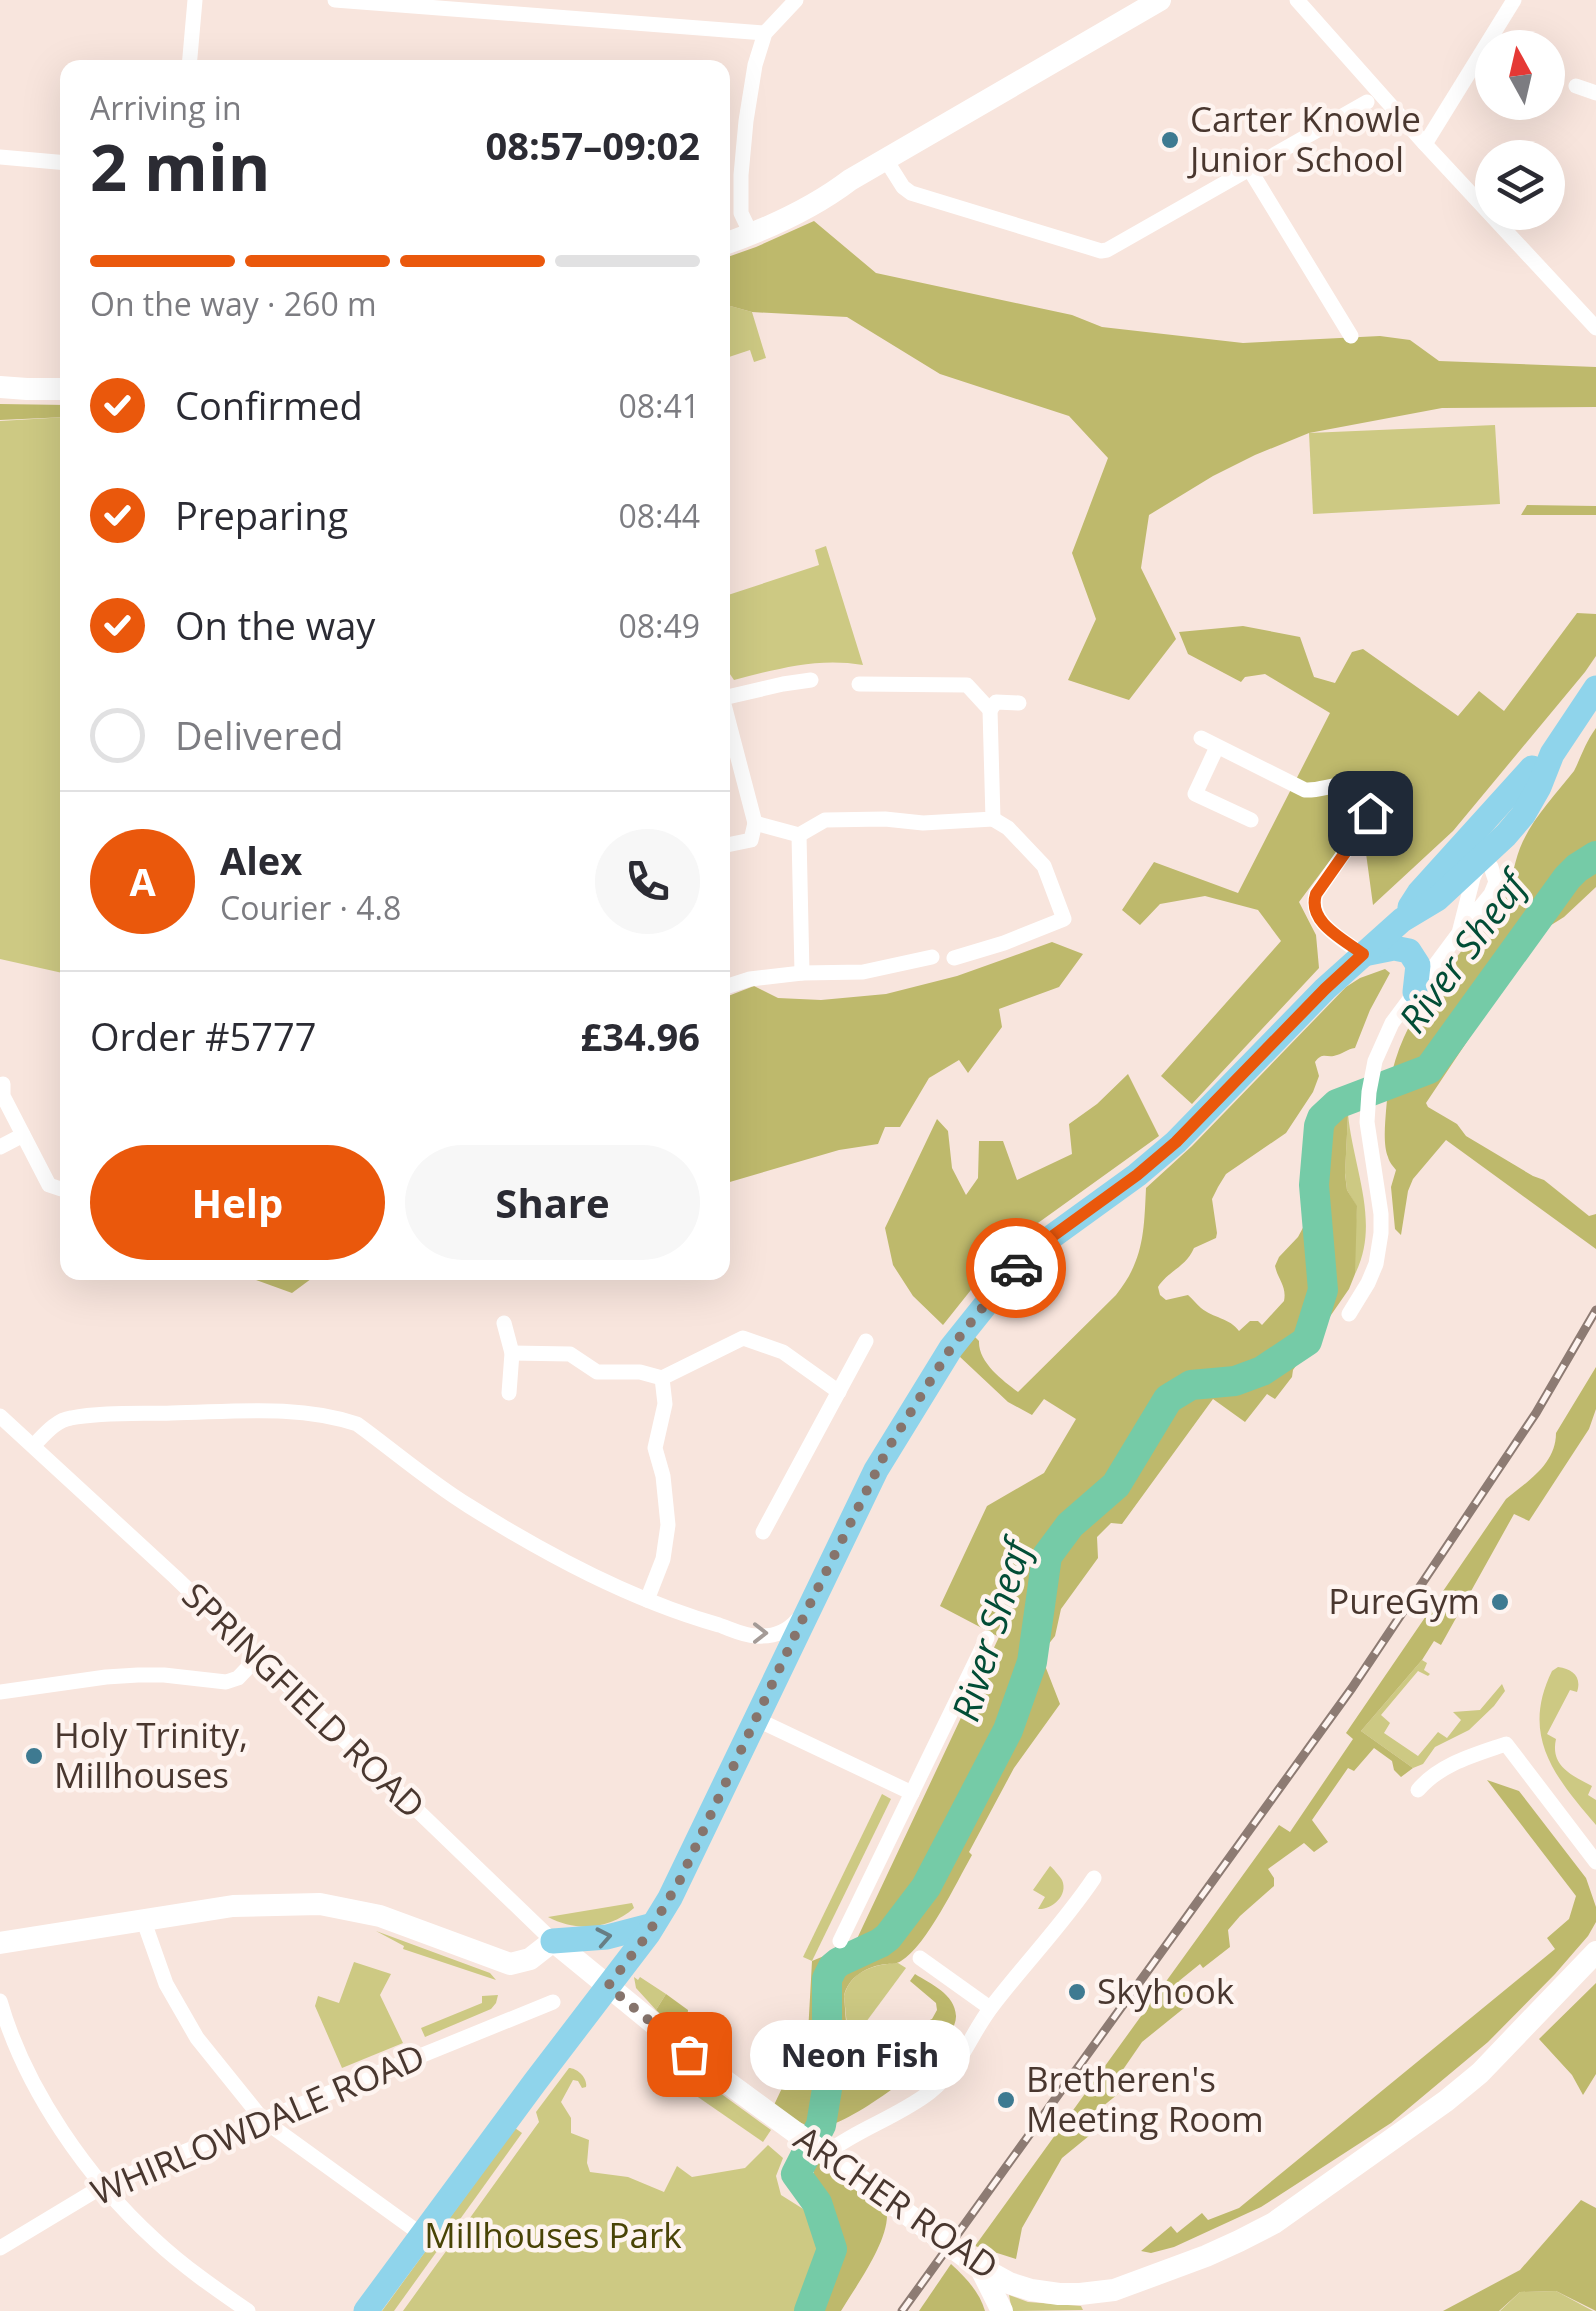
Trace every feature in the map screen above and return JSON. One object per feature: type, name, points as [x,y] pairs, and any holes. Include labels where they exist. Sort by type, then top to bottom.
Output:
[{"type":"main road","points":[[366,2311],[653,1925],[680,1880],[887,1450],[951,1348],[1024,1260],[1176,1142],[1325,989],[1402,920],[1437,899],[1470,854],[1488,818],[1542,761],[1596,688]]},
{"type":"main road","points":[[1402,920],[1437,874],[1506,835],[1539,787],[1542,761]]},
{"type":"main road","points":[[1437,874],[1441,853],[1507,780],[1542,761]]},
{"type":"main road","points":[[1363,954],[1394,948],[1410,951],[1418,966],[1416,992]]},
{"type":"main road","points":[[554,1941],[608,1937],[653,1925]]},
{"type":"street","points":[[190,60],[195,0]]},
{"type":"street","points":[[335,0],[765,33]]},
{"type":"street","points":[[772,0],[777,18]]},
{"type":"street","points":[[746,224],[746,121],[755,65],[765,33],[796,0]]},
{"type":"street","points":[[730,238],[746,224],[830,195],[1160,0]]},
{"type":"street","points":[[1297,0],[1596,328]]},
{"type":"street","points":[[1425,144],[1514,0]]},
{"type":"street","points":[[1576,86],[1596,93]]},
{"type":"street","points":[[886,160],[911,193],[1101,251],[1367,102]]},
{"type":"street","points":[[0,157],[60,162]]},
{"type":"street","points":[[1250,170],[1351,336]]},
{"type":"street","points":[[730,216],[746,224]]},
{"type":"street","points":[[0,386],[60,389]]},
{"type":"street","points":[[730,697],[812,680]]},
{"type":"street","points":[[860,684],[967,685],[990,710]]},
{"type":"street","points":[[993,819],[990,710],[996,702],[1019,702]]},
{"type":"street","points":[[730,725],[755,822],[750,840],[730,844]]},
{"type":"street","points":[[1201,738],[1305,790],[1352,784],[1361,791],[1370,813],[1366,823],[1313,904],[1318,919],[1363,954]]},
{"type":"street","points":[[1217,747],[1195,794],[1251,820]]},
{"type":"street","points":[[755,822],[799,835],[825,820],[922,823],[993,819],[1008,828],[1044,866],[1064,919],[954,958]]},
{"type":"street","points":[[799,835],[802,973]]},
{"type":"street","points":[[1349,1314],[1376,1264],[1382,1233],[1367,1122],[1372,1076],[1385,1036],[1459,933],[1473,878],[1470,854]]},
{"type":"street","points":[[730,985],[802,973],[863,972],[932,957]]},
{"type":"street","points":[[3,1084],[3,1096],[49,1184],[60,1189]]},
{"type":"street","points":[[0,1147],[23,1135]]},
{"type":"street","points":[[504,1323],[512,1354],[509,1393]]},
{"type":"street","points":[[512,1354],[570,1354],[597,1372],[640,1372],[662,1378],[743,1338],[784,1352],[839,1392]]},
{"type":"street","points":[[763,1532],[866,1341]]},
{"type":"street","points":[[646,1600],[663,1558],[668,1524],[663,1476],[655,1448],[665,1404],[662,1378]]},
{"type":"street","points":[[34,1445],[67,1418],[304,1412],[338,1418],[356,1424],[466,1504],[543,1550],[646,1600],[750,1635],[767,1636],[786,1630],[806,1612]]},
{"type":"street","name":"SPRINGFIELD ROAD","points":[[0,1416],[554,1941],[608,1986]]},
{"type":"street","points":[[840,1941],[987,1638]]},
{"type":"street","points":[[0,1692],[138,1675],[226,1682],[238,1678],[258,1657]]},
{"type":"street","points":[[756,1718],[912,1793]]},
{"type":"street","points":[[1418,1790],[1430,1777],[1454,1764],[1506,1744],[1596,1862]]},
{"type":"street","points":[[820,2151],[902,2110],[932,2090],[958,2063],[990,2008],[1094,1878]]},
{"type":"street","points":[[0,1942],[232,1906],[335,1906],[389,1920],[510,1964],[530,1959],[554,1941]]},
{"type":"street","points":[[143,1919],[166,1984],[197,2038],[263,2120],[422,2235]]},
{"type":"street","name":"ARCHER ROAD","points":[[608,1986],[689,2054],[971,2261],[1009,2284],[1059,2294],[1114,2290],[1206,2256],[1274,2223],[1446,2101],[1480,2072],[1596,1952]]},
{"type":"street","points":[[920,1958],[990,2008]]},
{"type":"street","points":[[0,2001],[33,2080],[62,2130],[103,2186],[190,2270],[248,2311]]},
{"type":"street","name":"WHIRLOWDALE ROAD","points":[[0,2248],[103,2186],[263,2120],[525,2022],[553,2002]]},
{"type":"street","points":[[971,2261],[1002,2311]]},
{"type":"street","points":[[1097,2311],[1145,2279]]},
{"type":"green space","points":[[730,306],[752,312],[766,358],[754,362],[750,350],[730,357]]},
{"type":"green space","points":[[60,417],[60,972],[0,959],[0,421]]},
{"type":"green space","points":[[1495,425],[1500,504],[1313,514],[1309,433]]},
{"type":"green space","points":[[826,546],[863,665],[814,663],[734,680],[730,674],[730,594],[819,565],[815,550]]},
{"type":"green space","points":[[1348,1114],[1366,1215],[1366,1235],[1355,1274],[1357,1207],[1347,1190],[1345,1173]]},
{"type":"green space","points":[[1422,1660],[1427,1663],[1424,1670],[1430,1674],[1418,1671],[1381,1715],[1390,1723],[1384,1733],[1418,1756],[1438,1732],[1447,1738],[1461,1720],[1453,1712],[1480,1710],[1502,1684],[1505,1691],[1469,1730],[1435,1747],[1423,1764],[1413,1768],[1361,1731]]},
{"type":"green space","points":[[1558,1667],[1575,1675],[1578,1687],[1577,1692],[1570,1690],[1547,1734],[1556,1739],[1559,1763],[1592,1786],[1588,1795],[1596,1800],[1596,1825],[1567,1790],[1541,1736],[1543,1694],[1552,1671]]},
{"type":"green space","points":[[882,1794],[891,1799],[812,1961],[803,1957]]},
{"type":"green space","points":[[1050,1866],[1062,1880],[1063,1891],[1053,1904],[1038,1909],[1045,1897],[1033,1890]]},
{"type":"green space","points":[[632,1903],[634,1908],[614,1921],[592,1926],[570,1925],[548,1917]]},
{"type":"green space","points":[[376,1931],[490,1973],[496,1980],[403,1949],[404,1946]]},
{"type":"green space","points":[[354,1962],[391,1974],[380,1995],[403,2043],[342,2068],[315,2006],[318,1996],[339,2003]]},
{"type":"green space","points":[[898,1963],[906,1968],[849,2045],[844,1996],[847,1987],[865,1970]]},
{"type":"green space","points":[[634,1977],[666,1994],[656,2010],[636,1988]]},
{"type":"green space","points":[[498,1995],[491,2009],[425,2037],[421,2028],[482,2003],[482,1996]]},
{"type":"green space","name":"Millhouses Park","points":[[569,2068],[581,2074],[586,2087],[573,2080],[561,2102],[571,2118],[571,2133],[589,2140],[590,2172],[628,2177],[664,2192],[677,2166],[692,2177],[745,2168],[768,2145],[783,2158],[776,2176],[781,2195],[808,2212],[819,2250],[795,2311],[403,2311],[539,2122],[536,2112]]},
{"type":"green space","points":[[705,2082],[771,2130],[763,2142],[695,2095]]},
{"type":"green space","points":[[515,2128],[522,2133],[394,2311],[382,2311]]},
{"type":"green space","points":[[1556,2291],[1593,2311],[1500,2311],[1520,2292]]},
{"type":"green space","points":[[1009,2295],[1028,2302],[1081,2306],[1083,2310],[1012,2311]]},
{"type":"shaded area","points":[[814,221],[876,273],[1072,315],[1102,327],[1243,343],[1380,336],[1410,340],[1439,361],[1596,367],[1596,407],[1442,408],[1309,433],[1213,476],[1149,515],[1141,568],[1176,639],[1129,700],[1068,680],[1096,619],[1072,553],[1108,458],[1069,416],[940,374],[847,317],[752,312],[730,306],[730,256]]},
{"type":"shaded area","points":[[0,404],[60,405],[60,417],[0,420]]},
{"type":"shaded area","points":[[1527,505],[1596,506],[1596,515],[1521,515]]},
{"type":"shaded area","points":[[1577,613],[1596,614],[1596,656],[1585,672],[1453,831],[1373,905],[1365,846],[1343,843],[1299,902],[1316,935],[1319,968],[1192,1104],[1161,1076],[1281,941],[1258,910],[1205,896],[1160,904],[1140,925],[1122,910],[1154,862],[1238,893],[1330,713],[1265,674],[1245,677],[1241,682],[1188,654],[1179,632],[1243,626],[1300,637],[1314,677],[1335,683],[1352,652],[1363,649],[1458,716],[1479,691],[1504,711]]},
{"type":"shaded area","points":[[1596,728],[1596,887],[1564,917],[1540,932],[1426,1103],[1457,1124],[1466,1136],[1544,1180],[1589,1216],[1596,1214],[1596,1249],[1446,1140],[1413,1179],[1401,1235],[1395,1229],[1391,1187],[1396,1170],[1385,1147],[1386,1111],[1399,1049],[1411,1022],[1444,973],[1504,901],[1525,838],[1574,771]]},
{"type":"shaded area","points":[[1052,942],[1083,954],[1059,987],[999,1009],[1002,1027],[968,1073],[959,1060],[929,1078],[900,1127],[885,1127],[878,1144],[839,1150],[730,1182],[730,995],[754,986],[778,998],[821,1000],[886,994],[957,976]]},
{"type":"shaded area","points":[[1385,969],[1390,973],[1355,1048],[1320,1057],[1315,1062],[1319,1076],[1313,1092],[1286,1133],[1226,1174],[1218,1187],[1212,1199],[1216,1238],[1194,1248],[1158,1287],[1166,1300],[1188,1295],[1239,1331],[1250,1321],[1262,1325],[1284,1301],[1275,1266],[1305,1224],[1319,1185],[1325,1127],[1348,1114],[1345,1174],[1347,1190],[1357,1206],[1355,1274],[1349,1289],[1275,1399],[1267,1394],[1245,1422],[1213,1399],[1122,1524],[1111,1523],[1097,1537],[1098,1558],[1061,1609],[1055,1636],[1043,1651],[1060,1704],[1014,1768],[969,1852],[972,1855],[921,1942],[899,1962],[859,1974],[846,1989],[850,2041],[859,2060],[868,2066],[879,2070],[886,2063],[890,2065],[896,2059],[891,2054],[897,2046],[908,2043],[910,2029],[932,2019],[937,2010],[936,2003],[910,1981],[915,1974],[941,1990],[955,2008],[952,2030],[922,2065],[856,2113],[822,2127],[796,2120],[774,2105],[808,2033],[812,1961],[855,1943],[999,1637],[940,1606],[987,1506],[1044,1473],[1076,1419],[1044,1399],[1032,1415],[1008,1402],[959,1356],[975,1337],[987,1363],[1018,1392],[1125,1282],[1141,1244],[1146,1188],[1346,987]]},
{"type":"shaded area","points":[[1128,1074],[1159,1136],[1006,1246],[943,1325],[913,1296],[893,1265],[885,1228],[937,1119],[948,1131],[952,1168],[966,1195],[978,1178],[979,1141],[1003,1141],[1017,1180],[1072,1154],[1069,1124]]},
{"type":"shaded area","points":[[256,1280],[310,1280],[292,1293]]},
{"type":"shaded area","points":[[1596,1367],[1596,1409],[1589,1429],[1529,1521],[1514,1514],[1441,1645],[1434,1641],[1361,1731],[1413,1768],[1401,1777],[1392,1761],[1374,1748],[1354,1771],[1348,1768],[1312,1820],[1328,1842],[1314,1852],[1304,1843],[1268,1869],[1274,1886],[1228,1930],[1230,1947],[1179,1981],[1194,2000],[1142,2042],[1120,2074],[1129,2085],[1086,2120],[1095,2131],[1062,2158],[1022,2228],[1016,2259],[975,2246],[1279,1825],[1290,1832],[1353,1739],[1346,1733],[1506,1499],[1546,1463],[1556,1433]]},
{"type":"shaded area","points":[[1487,1780],[1519,1791],[1586,1878],[1596,1907],[1596,1922],[1588,1936],[1488,2042],[1391,2123],[1261,2207],[1174,2247],[1151,2253],[1141,2251],[1171,2226],[1177,2233],[1202,2213],[1208,2220],[1239,2208],[1555,1949],[1547,1938],[1569,1919],[1576,1896]]},
{"type":"shaded area","points":[[1596,1983],[1596,2074],[1583,2095],[1572,2075],[1539,2039]]},
{"type":"shaded area","points":[[666,1994],[688,2010],[687,2020],[680,2025],[671,2024],[656,2010]]},
{"type":"shaded area","points":[[818,2162],[887,2214],[877,2251],[841,2311],[818,2311],[841,2247],[827,2203],[814,2181]]},
{"type":"shaded area","points":[[1581,2200],[1596,2208],[1596,2311],[1556,2291],[1520,2292],[1499,2311],[1443,2311],[1520,2270]]},
{"type":"shaded area","points":[[951,2264],[976,2291],[985,2311],[919,2311]]},
{"type":"waterway","name":"River Sheaf","points":[[809,2311],[832,2249],[817,2203],[796,2174],[821,2125],[827,2089],[827,1979],[839,1962],[888,1937],[926,1887],[1008,1730],[1032,1662],[1047,1556],[1070,1525],[1116,1485],[1168,1399],[1191,1385],[1235,1381],[1262,1371],[1307,1341],[1323,1290],[1314,1185],[1322,1118],[1337,1104],[1429,1069],[1567,878],[1596,856]]},
{"type":"railway","points":[[902,2311],[1352,1688],[1536,1413],[1596,1310]]},
{"type":"way so far","points":[[689,2054],[608,1986],[648,1934],[680,1880],[887,1450],[951,1348],[1016,1268]]},
{"type":"place","name":"Carter Knowle Junior School","points":[[1170,140]]},
{"type":"place","name":"PureGym","points":[[1500,1602]]},
{"type":"place","name":"Holy Trinity, Millhouses","points":[[34,1756]]},
{"type":"place","name":"Skyhook","points":[[1077,1992]]},
{"type":"place","name":"Neon Fish","points":[[689,2054]]},
{"type":"place","name":"Bretheren's Meeting Room","points":[[1006,2100]]},
{"type":"route","points":[[1016,1268],[1176,1142],[1363,954],[1318,919],[1313,904],[1370,813]]}]
